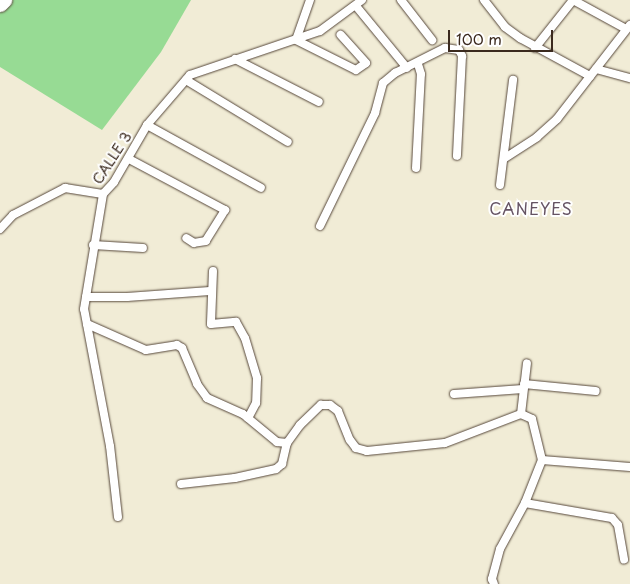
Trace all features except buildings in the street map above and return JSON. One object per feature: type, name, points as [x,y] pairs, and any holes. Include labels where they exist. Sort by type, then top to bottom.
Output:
[{"type":"highway","points":[[0,4],[4,0]]},
{"type":"street","points":[[310,0],[296,40],[356,70],[366,63],[341,35]]},
{"type":"street","points":[[401,0],[432,40]]},
{"type":"street","points":[[484,0],[505,27],[535,48],[590,76]]},
{"type":"street","points":[[504,158],[548,129],[628,27],[573,0],[535,48]]},
{"type":"street","points":[[359,3],[407,68]]},
{"type":"street","name":"CALLE 3","points":[[118,517],[110,446],[87,324],[86,297],[93,245],[103,194],[128,159],[147,125],[186,80],[202,69],[320,31],[359,3]]},
{"type":"street","points":[[320,226],[375,113],[383,83],[389,76],[418,64],[442,49],[455,49],[462,54],[457,156]]},
{"type":"street","points":[[236,59],[319,102]]},
{"type":"street","points":[[416,168],[421,74],[418,64]]},
{"type":"street","points":[[596,69],[630,78]]},
{"type":"street","points":[[186,80],[288,142]]},
{"type":"street","points":[[500,185],[513,80]]},
{"type":"street","points":[[147,125],[261,188]]},
{"type":"street","points":[[128,159],[225,210],[206,241],[194,243],[186,238]]},
{"type":"street","points":[[0,229],[13,215],[64,188],[103,194]]},
{"type":"street","points":[[93,245],[143,248]]},
{"type":"street","points":[[213,271],[210,291],[211,324],[236,322],[245,338],[257,378],[256,403],[248,418]]},
{"type":"street","points":[[86,297],[127,297],[210,291]]},
{"type":"street","points":[[87,324],[146,350],[177,345],[182,348],[197,384],[207,398],[248,418],[270,437],[288,443]]},
{"type":"street","points":[[521,414],[527,363]]},
{"type":"street","points":[[454,394],[524,387],[596,391]]},
{"type":"street","points":[[180,484],[235,478],[276,468],[282,464],[288,443],[308,415],[321,405],[330,405],[338,410],[350,440],[356,448],[367,451],[445,443],[521,414],[532,419],[542,460],[526,503],[500,549],[492,579],[494,584]]},
{"type":"street","points":[[542,460],[630,467]]},
{"type":"street","points":[[526,503],[612,518],[618,525],[624,559]]},
{"type":"green space","points":[[0,0],[191,0],[161,52],[102,130],[0,67]]},
{"type":"district","name":"CANEYES","points":[[531,208]]}]
